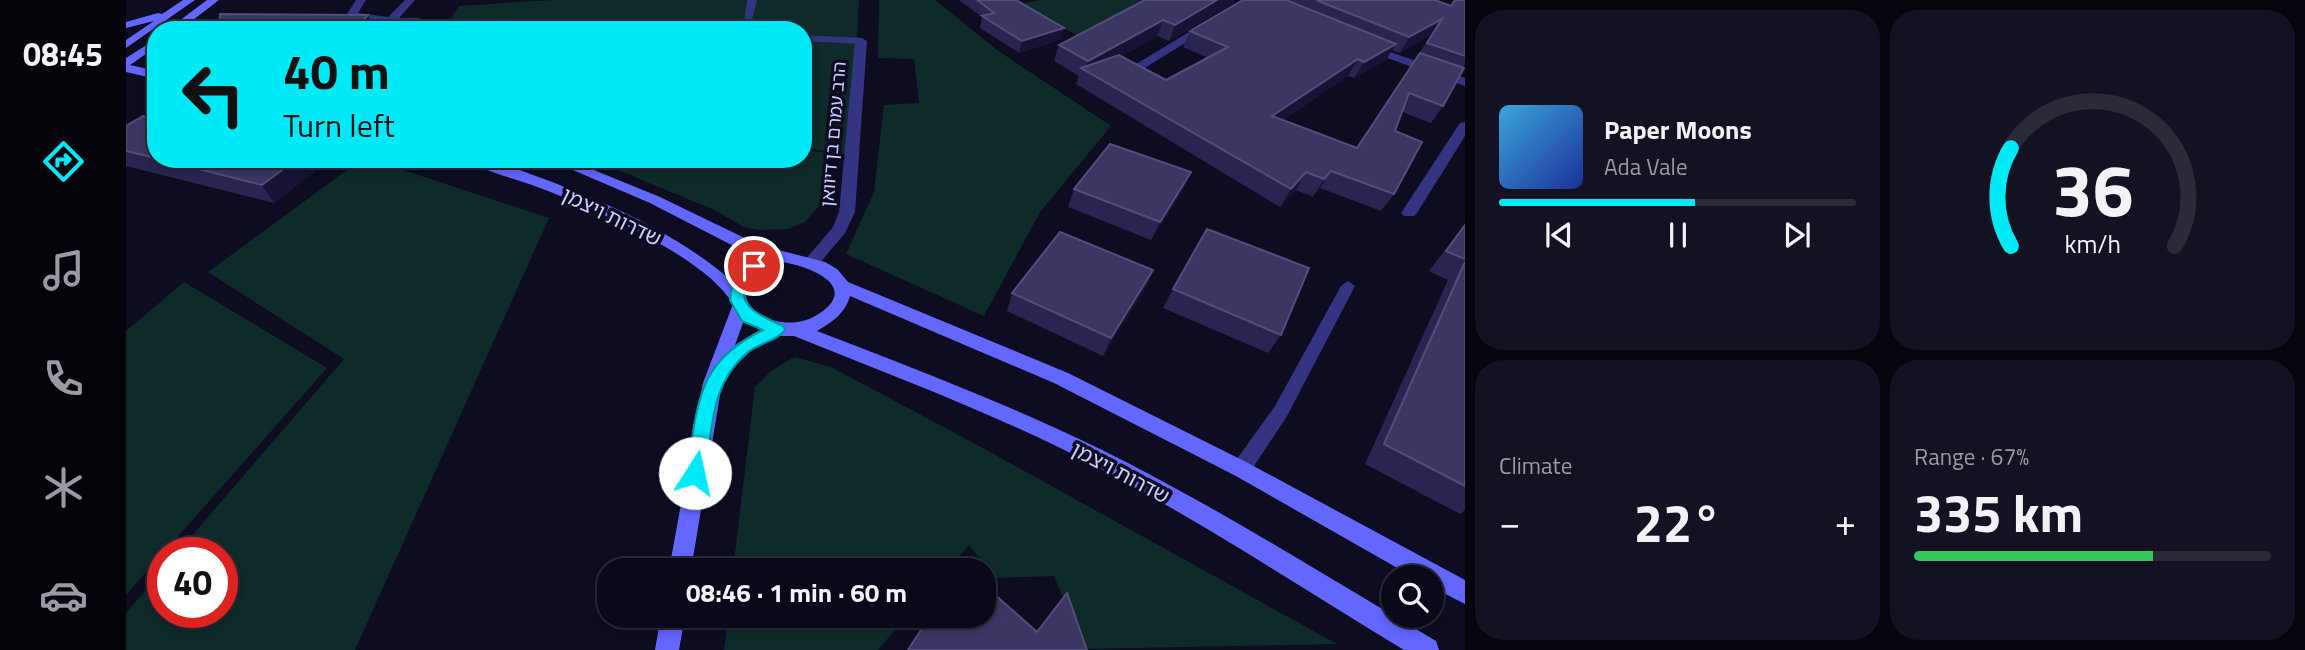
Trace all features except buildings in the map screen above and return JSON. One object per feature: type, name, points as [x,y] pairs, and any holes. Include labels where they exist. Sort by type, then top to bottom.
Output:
[{"type":"main road","points":[[126,25],[157,16],[190,0]]},
{"type":"main road","points":[[161,21],[190,0]]},
{"type":"main road","points":[[185,21],[214,0]]},
{"type":"main road","points":[[126,47],[147,32]]},
{"type":"main road","points":[[126,47],[147,52]]},
{"type":"main road","points":[[126,63],[147,47]]},
{"type":"main road","points":[[126,68],[147,74]]},
{"type":"main road","points":[[126,84],[147,79]]},
{"type":"main road","name":"שדרות ויצמן","points":[[500,168],[560,190],[628,221],[698,259],[738,300]]},
{"type":"main road","name":"שדרות ויצמן","points":[[576,168],[655,200],[729,239],[779,257]]},
{"type":"main road","points":[[682,558],[712,383],[738,300],[738,283],[754,266],[779,257],[812,261],[825,267],[840,285],[1061,379],[1241,469],[1465,593]]},
{"type":"main road","points":[[712,383],[727,362],[746,345],[787,330],[813,326],[827,318],[841,297],[840,285]]},
{"type":"main road","points":[[738,300],[761,325],[787,330]]},
{"type":"main road","name":"שדרות ויצמן","points":[[787,330],[899,368],[1047,432],[1175,500],[1427,650]]},
{"type":"main road","points":[[667,650],[671,628]]},
{"type":"street","points":[[1139,66],[1249,0]]},
{"type":"street","name":"הרב עמרם בן דיוואן","points":[[812,261],[840,229],[847,212],[861,41]]},
{"type":"street","points":[[1352,41],[1465,82]]},
{"type":"street","points":[[1409,213],[1465,126]]},
{"type":"lane","points":[[361,0],[352,14],[376,20],[419,21]]},
{"type":"lane","points":[[392,19],[410,0]]},
{"type":"lane","points":[[749,21],[747,20],[752,0]]},
{"type":"lane","points":[[812,38],[861,41]]},
{"type":"lane","points":[[1241,469],[1280,411],[1348,286]]},
{"type":"green space","points":[[553,0],[859,0],[851,157],[812,149],[812,21],[450,21],[459,6]]},
{"type":"green space","points":[[879,0],[935,0],[997,50],[1111,126],[1040,212],[984,316],[846,254],[874,192],[884,105],[919,103],[914,59],[878,58]]},
{"type":"green space","points":[[1040,0],[1153,0],[1080,37],[1020,4]]},
{"type":"green space","points":[[812,151],[831,154],[819,206],[805,222],[788,229],[746,228],[712,209],[613,168],[812,168]]},
{"type":"green space","points":[[350,168],[397,168],[549,218],[355,650],[126,650],[126,613],[147,589],[147,628],[238,628],[238,537],[191,537],[344,359],[208,272]]},
{"type":"green space","points":[[184,282],[327,368],[177,537],[147,537],[147,571],[126,595],[126,331]]},
{"type":"green space","points":[[794,357],[831,367],[1337,644],[1085,649],[1054,576],[996,578],[996,558],[980,558],[969,545],[958,558],[734,558],[755,387],[771,371]]},
{"type":"green space","points":[[727,628],[897,628],[878,650],[724,650]]},
{"type":"route","points":[[695,473],[712,383],[727,362],[746,345],[777,330],[748,317],[737,300],[738,283],[754,266]]}]
